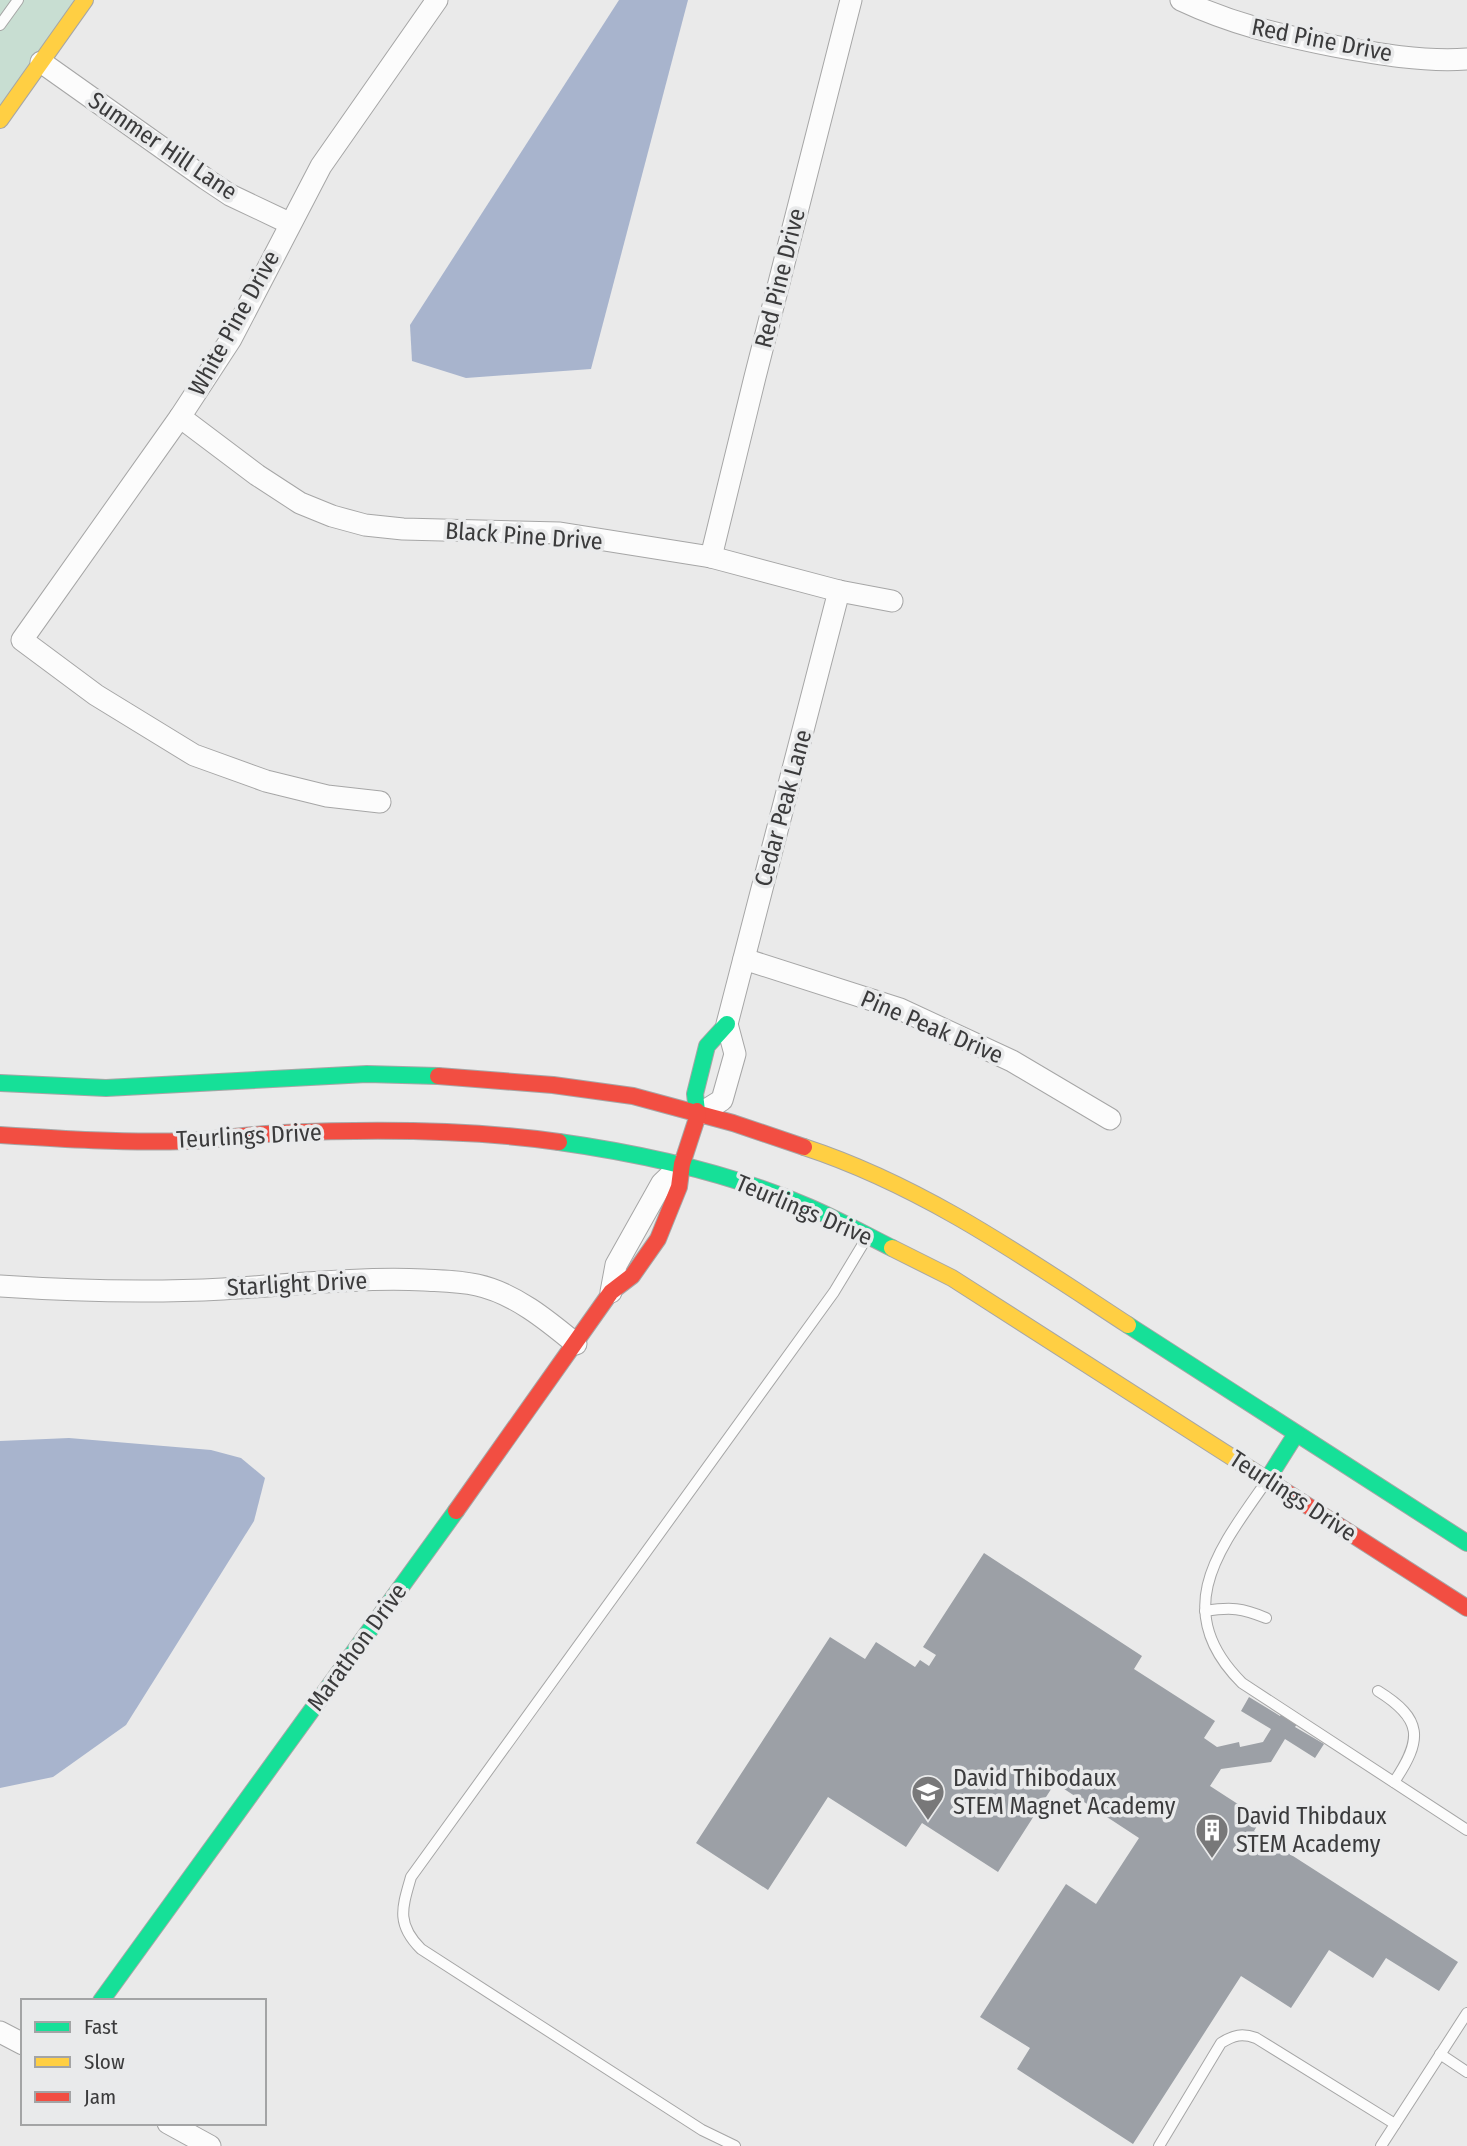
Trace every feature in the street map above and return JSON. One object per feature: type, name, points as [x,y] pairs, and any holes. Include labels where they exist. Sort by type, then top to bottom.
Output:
[{"type":"street","points":[[0,120],[85,0]]},
{"type":"street","name":"White Pine Drive","points":[[380,802],[327,796],[265,781],[194,755],[96,695],[22,640],[180,417],[231,339],[289,223],[329,154],[437,0]]},
{"type":"street","name":"Red Pine Drive","points":[[711,557],[851,0]]},
{"type":"street","name":"Red Pine Drive","points":[[1181,0],[1218,18],[1270,33],[1373,53],[1440,60],[1467,59]]},
{"type":"street","name":"Summer Hill Lane","points":[[41,62],[230,195],[289,223]]},
{"type":"street","name":"Black Pine Drive","points":[[180,417],[257,475],[300,503],[365,525],[403,529],[560,533],[711,557],[839,591],[892,601]]},
{"type":"street","name":"Cedar Peak Lane","points":[[727,1024],[735,1054],[722,1100],[698,1115],[695,1094],[707,1046],[727,1024],[839,591]]},
{"type":"street","name":"Pine Peak Drive","points":[[744,959],[900,1009],[1012,1061],[1110,1119]]},
{"type":"street","points":[[0,1083],[106,1088],[367,1074],[466,1077],[633,1096],[733,1123],[829,1155],[907,1188],[1052,1274],[1467,1543]]},
{"type":"street","points":[[682,1164],[698,1115]]},
{"type":"street","name":"Teurlings Drive","points":[[0,1135],[106,1142],[188,1141],[367,1130],[462,1133],[547,1140],[621,1151],[682,1164],[732,1179],[810,1207],[952,1278],[1467,1608]]},
{"type":"street","name":"Marathon Drive","points":[[102,1999],[576,1343],[611,1292],[616,1265],[662,1183],[682,1164]]},
{"type":"street","name":"Starlight Drive","points":[[0,1286],[130,1291],[220,1289],[327,1281],[404,1279],[452,1282],[477,1285],[500,1292],[523,1304],[576,1343]]},
{"type":"street","points":[[1268,1480],[1296,1434]]},
{"type":"street","points":[[0,2032],[21,2043]]},
{"type":"street","points":[[172,2125],[210,2146]]},
{"type":"lane","points":[[0,25],[18,0]]},
{"type":"lane","points":[[735,2146],[702,2130],[421,1949],[408,1936],[401,1909],[411,1877],[834,1292],[867,1236]]},
{"type":"lane","points":[[1268,1480],[1227,1538],[1215,1559],[1207,1585],[1205,1611],[1212,1641],[1224,1666],[1242,1683],[1467,1830]]},
{"type":"lane","points":[[1205,1611],[1247,1610],[1266,1618]]},
{"type":"lane","points":[[1378,1691],[1397,1703],[1408,1715],[1413,1728],[1414,1745],[1394,1782]]},
{"type":"lane","points":[[1381,2146],[1467,2013]]},
{"type":"lane","points":[[1159,2146],[1221,2043],[1243,2034],[1256,2038],[1395,2124]]},
{"type":"lane","points":[[1440,2054],[1467,2072]]},
{"type":"green space","points":[[0,0],[82,0],[0,114]]},
{"type":"water","points":[[619,0],[688,0],[591,369],[466,378],[412,361],[410,325]]},
{"type":"water","points":[[69,1438],[211,1450],[241,1458],[265,1478],[254,1521],[126,1725],[53,1777],[0,1788],[0,1441]]},
{"type":"building","name":"David Thibdaux STEM Academy","points":[[984,1553],[1142,1656],[1134,1669],[1215,1721],[1204,1738],[1217,1747],[1239,1742],[1240,1747],[1263,1742],[1271,1729],[1241,1711],[1249,1697],[1280,1716],[1284,1710],[1300,1720],[1295,1727],[1324,1744],[1315,1758],[1285,1739],[1271,1762],[1221,1769],[1210,1786],[1261,1819],[1254,1831],[1458,1962],[1439,1991],[1386,1958],[1373,1978],[1329,1950],[1291,2008],[1241,1976],[1133,2144],[1017,2069],[1030,2048],[980,2017],[1066,1884],[1096,1904],[1139,1838],[1055,1783],[998,1872],[922,1823],[906,1847],[828,1797],[768,1890],[696,1843],[830,1637],[865,1659],[876,1642],[915,1667],[920,1660],[929,1666],[936,1655],[923,1647]]},
{"type":"traffic: fast","points":[[697,1111],[695,1094],[707,1046],[727,1024]]},
{"type":"traffic: fast","points":[[0,1083],[106,1088],[367,1074],[438,1076]]},
{"type":"traffic: fast","points":[[559,1142],[655,1159],[749,1184],[819,1212],[892,1248]]},
{"type":"traffic: fast","points":[[1128,1325],[1467,1543]]},
{"type":"traffic: fast","points":[[1267,1480],[1296,1434]]},
{"type":"traffic: fast","points":[[102,1999],[456,1511]]},
{"type":"traffic: slow","points":[[0,120],[85,0]]},
{"type":"traffic: slow","points":[[804,1147],[890,1182],[972,1225],[1128,1325]]},
{"type":"traffic: slow","points":[[892,1248],[952,1278],[1269,1481]]},
{"type":"traffic: jam","points":[[438,1076],[553,1085],[633,1096],[733,1123],[804,1147]]},
{"type":"traffic: jam","points":[[456,1511],[611,1292],[632,1276],[658,1239],[679,1187],[682,1164],[697,1111]]},
{"type":"traffic: jam","points":[[0,1135],[163,1141],[282,1133],[386,1131],[456,1132],[559,1142]]},
{"type":"traffic: jam","points":[[1269,1481],[1467,1608]]},
{"type":"place","name":"David Thibodaux STEM Magnet Academy","points":[[928,1822]]},
{"type":"place","name":"David Thibdaux STEM Academy","points":[[1212,1860]]}]
